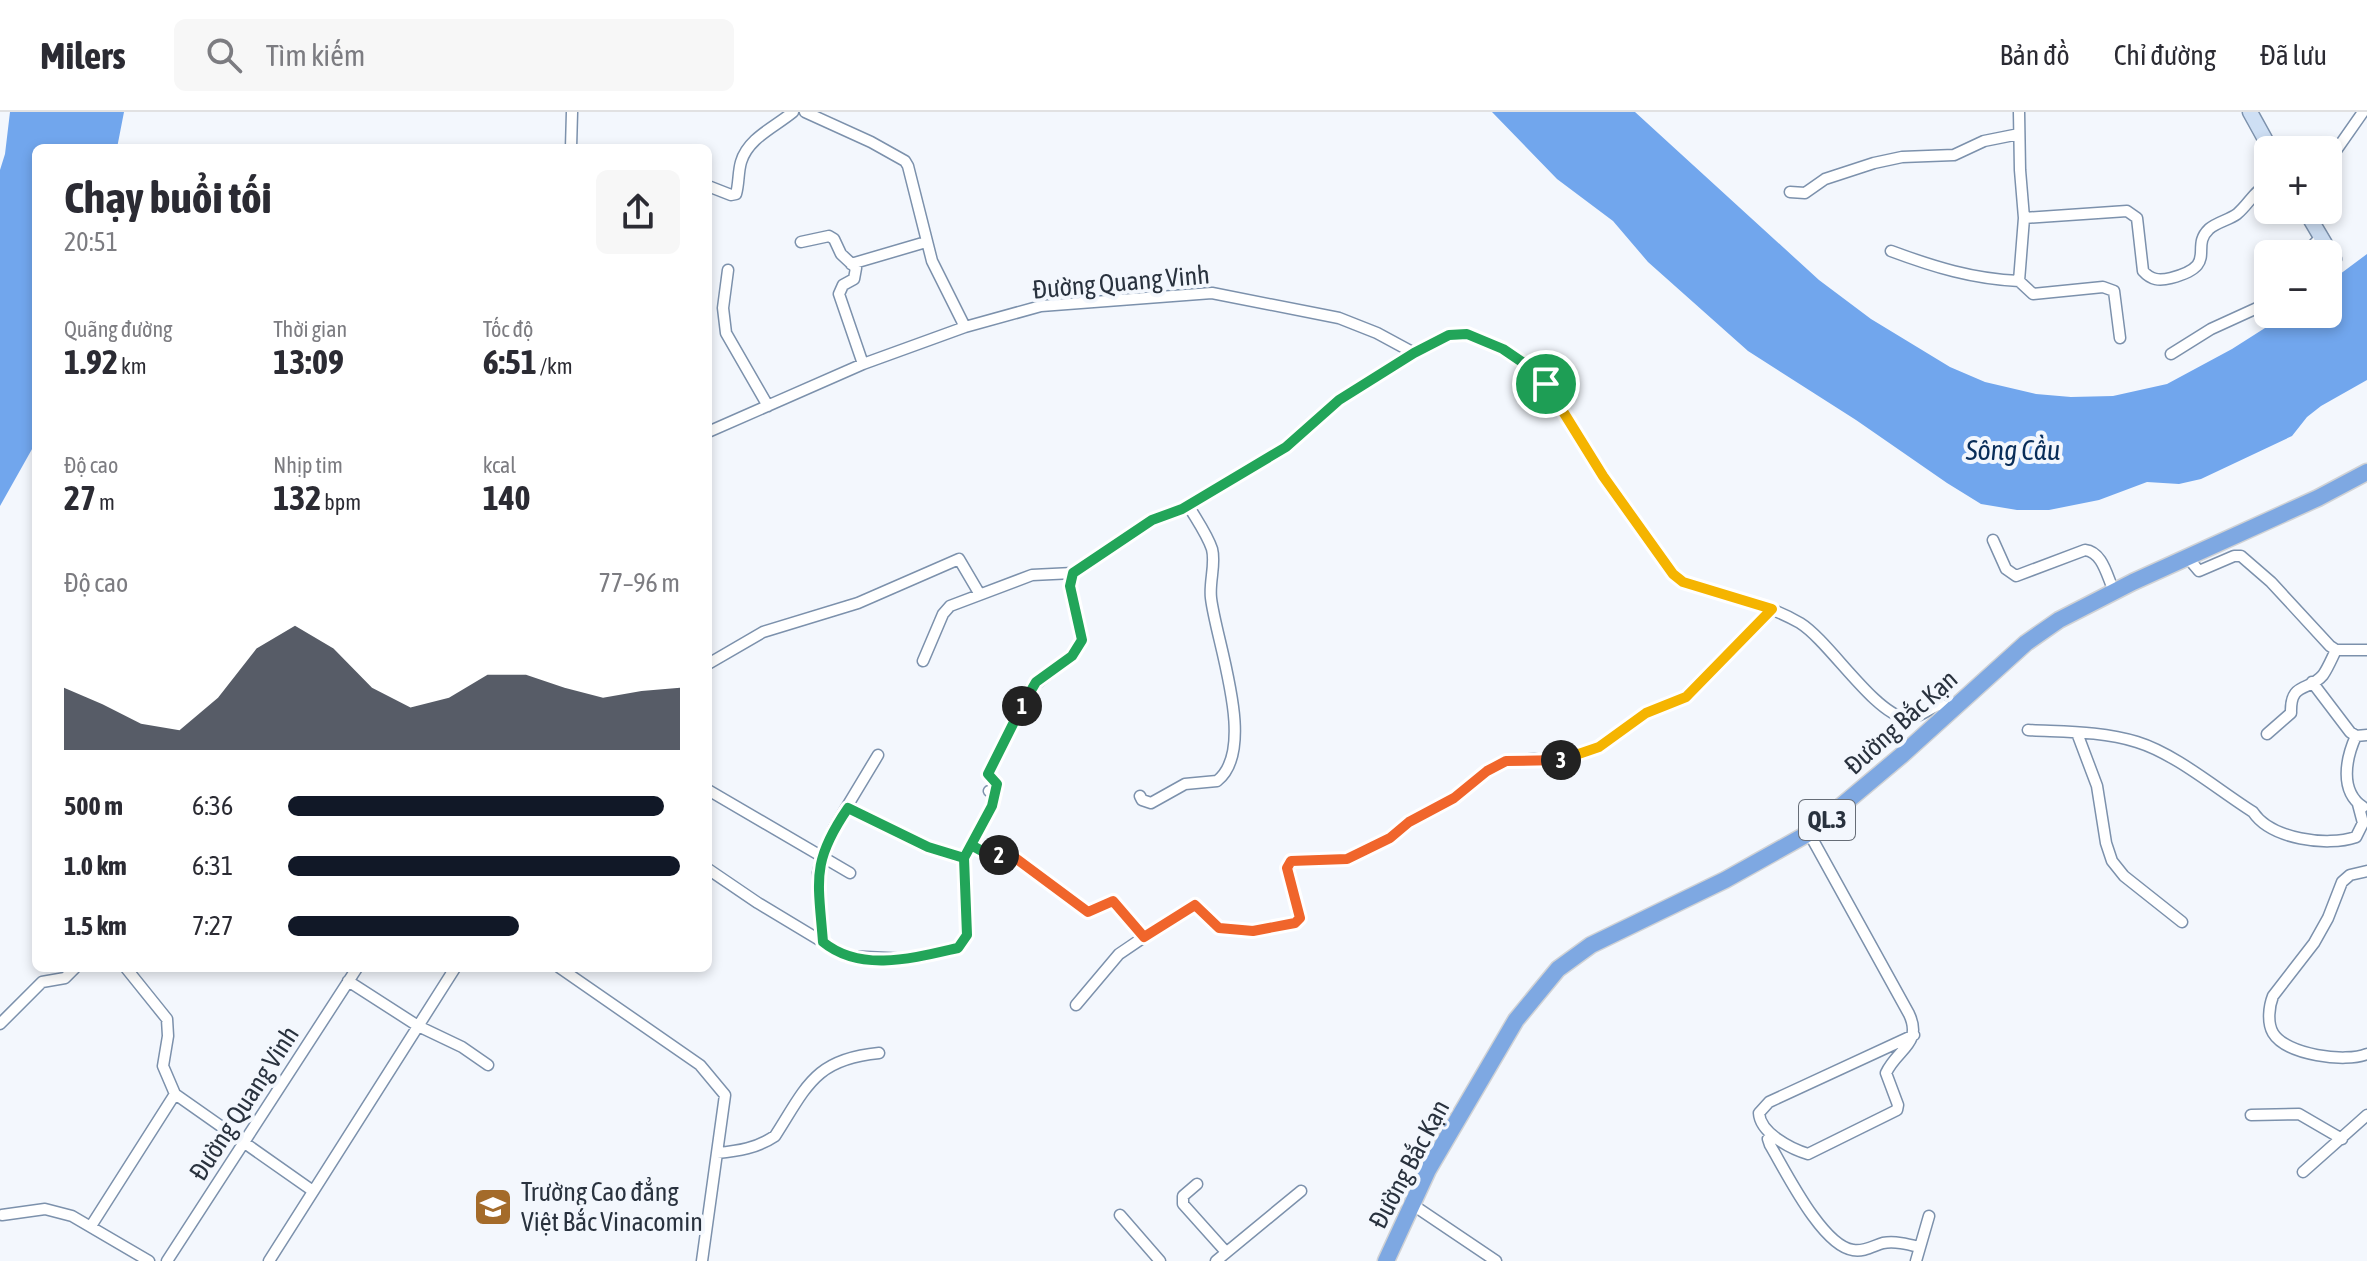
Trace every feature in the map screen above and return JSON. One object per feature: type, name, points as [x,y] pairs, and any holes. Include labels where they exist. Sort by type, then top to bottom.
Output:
[{"type":"highway","name":"Đường Bắc Kạn","points":[[1386,1261],[1428,1170],[1516,1020],[1558,969],[1591,945],[1725,880],[1809,833],[2026,643],[2059,620],[2367,472]]},
{"type":"main road","points":[[2250,112],[2263,136]]},
{"type":"main road","points":[[2313,224],[2323,240]]},
{"type":"street","points":[[571,144],[572,112]]},
{"type":"street","points":[[712,188],[736,194],[741,161],[752,145],[760,135],[793,112]]},
{"type":"street","points":[[805,112],[905,161],[926,242],[941,282],[965,327]]},
{"type":"street","points":[[2019,112],[2024,218],[2019,281]]},
{"type":"street","points":[[2342,142],[2363,112]]},
{"type":"street","points":[[1790,192],[1805,193],[1825,179],[1874,163],[1919,155],[1954,155],[1984,141],[2019,134]]},
{"type":"street","points":[[2024,218],[2133,213],[2137,218],[2143,271],[2148,277],[2164,279],[2194,269],[2199,262],[2206,233],[2211,227],[2234,216],[2254,193]]},
{"type":"street","points":[[801,242],[829,236],[851,264],[856,274],[843,285],[839,294],[863,364]]},
{"type":"street","points":[[2318,240],[2321,237]]},
{"type":"street","points":[[851,264],[926,242]]},
{"type":"street","points":[[1891,251],[1975,278],[2019,281],[2033,294],[2103,287],[2114,291],[2120,338]]},
{"type":"street","points":[[728,270],[723,308],[726,333],[768,406]]},
{"type":"street","name":"Đường Quang Vinh","points":[[712,430],[863,364],[965,327],[1041,306],[1212,293],[1339,318],[1377,333],[1414,353]]},
{"type":"street","points":[[2171,354],[2211,329],[2254,309]]},
{"type":"street","points":[[923,661],[946,609],[979,593],[1002,589],[1032,575],[1073,573],[1152,520],[1188,505],[1286,447],[1339,400],[1414,353],[1449,335],[1467,334],[1503,349],[1528,366],[1546,384],[1603,476],[1673,574],[1683,582],[1772,609],[1803,625],[1870,694],[1898,715],[1913,717],[1940,704],[1953,710]]},
{"type":"street","points":[[1140,796],[1151,803],[1185,784],[1217,781],[1229,768],[1235,733],[1232,700],[1211,598],[1211,548],[1188,505]]},
{"type":"street","points":[[1993,540],[2006,569],[2016,576],[2085,550],[2091,551],[2097,555],[2114,591]]},
{"type":"street","points":[[2188,558],[2199,571],[2241,556],[2271,582],[2336,650],[2367,650]]},
{"type":"street","points":[[712,662],[763,632],[858,603],[959,559],[979,593]]},
{"type":"street","points":[[712,872],[846,956],[908,959],[958,948],[967,935],[964,858],[992,806],[992,793],[997,784],[988,774],[1031,688],[1072,656],[1082,640],[1070,586],[1073,573]]},
{"type":"street","points":[[1076,1005],[1119,954],[1195,905],[1219,928],[1253,931],[1295,923],[1300,918],[1287,868],[1291,861],[1347,859],[1390,838],[1409,822],[1454,798],[1487,771],[1506,761],[1534,759],[1555,762],[1599,747],[1646,713],[1686,697],[1772,609]]},
{"type":"street","points":[[2267,734],[2291,713],[2292,696],[2323,675],[2336,650]]},
{"type":"street","points":[[2028,730],[2113,736],[2157,750],[2253,812],[2258,820],[2268,826],[2325,843],[2356,837],[2363,823],[2363,806],[2347,779],[2346,764],[2362,736],[2312,682]]},
{"type":"street","points":[[2077,733],[2097,786],[2112,861],[2124,876],[2182,922]]},
{"type":"street","points":[[823,942],[818,873],[822,856],[857,787],[878,755]]},
{"type":"street","points":[[712,792],[850,873]]},
{"type":"street","points":[[848,808],[928,847],[964,858]]},
{"type":"street","points":[[1809,833],[1909,1014],[1915,1026],[1914,1035],[1886,1073],[1897,1110],[1808,1154],[1772,1135],[1759,1120],[1759,1113],[1769,1102],[1914,1035]]},
{"type":"street","points":[[971,845],[990,854],[1014,857],[1088,912],[1113,901],[1144,937]]},
{"type":"street","points":[[2366,1055],[2338,1059],[2318,1056],[2283,1042],[2274,1034],[2269,1006],[2273,996],[2314,943],[2342,882],[2350,875],[2367,871]]},
{"type":"street","points":[[0,1024],[42,982],[65,978],[71,972]]},
{"type":"street","points":[[129,972],[167,1019],[168,1036],[163,1066],[175,1094],[243,1145],[313,1191]]},
{"type":"street","name":"Đường Quang Vinh","points":[[167,1261],[354,972]]},
{"type":"street","points":[[269,1261],[452,972]]},
{"type":"street","points":[[566,972],[700,1065],[725,1095],[702,1261]]},
{"type":"street","points":[[348,981],[418,1026],[462,1047],[488,1065]]},
{"type":"street","points":[[717,1153],[765,1143],[775,1136],[817,1074],[851,1055],[879,1053]]},
{"type":"street","points":[[91,1226],[175,1094]]},
{"type":"street","points":[[2251,1115],[2299,1114],[2342,1139]]},
{"type":"street","points":[[2303,1172],[2367,1115]]},
{"type":"street","points":[[1772,1135],[1768,1139],[1770,1145],[1793,1184],[1814,1216],[1841,1246],[1858,1251],[1897,1242],[1919,1247]]},
{"type":"street","points":[[1197,1184],[1183,1196],[1183,1204],[1226,1252]]},
{"type":"street","points":[[1216,1261],[1301,1191]]},
{"type":"street","points":[[1413,1205],[1496,1261]]},
{"type":"street","points":[[2,1215],[45,1209],[72,1216],[149,1261]]},
{"type":"street","points":[[1120,1215],[1160,1261]]},
{"type":"street","points":[[1916,1261],[1929,1216]]},
{"type":"water","points":[[10,112],[124,112],[118,144],[32,144],[32,449],[0,506],[0,170]]},
{"type":"water","name":"Sông Cầu","points":[[1492,112],[1635,112],[1819,280],[1871,319],[1950,367],[1985,382],[2036,394],[2113,396],[2167,384],[2265,328],[2342,328],[2342,273],[2367,254],[2367,380],[2321,406],[2307,417],[2292,436],[2201,479],[2179,484],[2147,482],[2099,500],[2049,510],[2017,510],[1981,504],[1748,351],[1648,262],[1613,221],[1557,179]]},
{"type":"place","name":"Trường Cao đẳng Việt Bắc Vinacomin","points":[[493,1207]]},
{"type":"route","points":[[1546,384],[1528,366],[1503,349],[1467,334],[1449,335],[1339,400],[1286,447],[1182,509],[1152,520],[1073,573],[1070,586],[1082,640],[1072,656],[1031,688],[988,774],[997,784],[994,800],[964,858],[967,935],[964,942],[958,948],[908,959],[846,956],[823,942],[818,873],[828,840],[848,808],[936,850],[964,858],[971,845],[990,854],[1014,857],[1088,912],[1113,901],[1144,937],[1193,905],[1198,905],[1219,928],[1253,931],[1295,923],[1300,918],[1287,868],[1291,861],[1347,859],[1390,838],[1418,816],[1454,798],[1487,771],[1506,761],[1534,759],[1555,762],[1599,747],[1656,707],[1686,697],[1772,609],[1683,582],[1673,574],[1603,476],[1546,384]]}]
